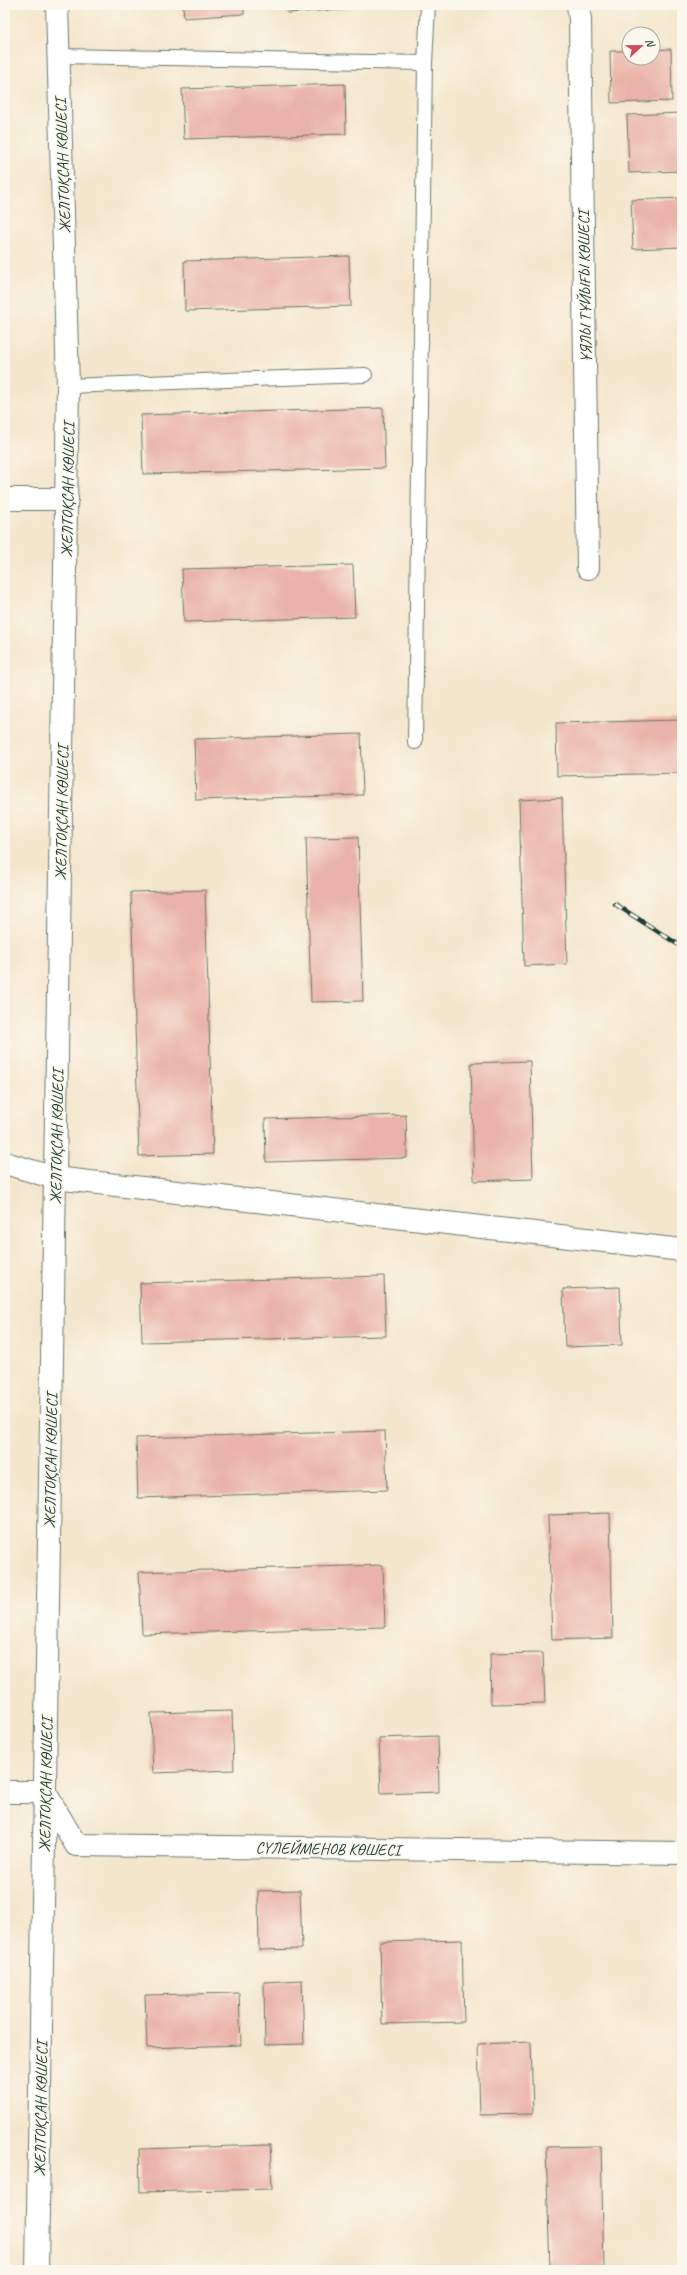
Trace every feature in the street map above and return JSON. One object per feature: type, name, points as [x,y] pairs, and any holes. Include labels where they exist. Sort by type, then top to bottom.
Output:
[{"type":"street","name":"ЖЕЛТОҚСАН КӨШЕСІ","points":[[37,2270],[68,386],[57,5]]},
{"type":"street","name":"ҰЯЛЫ ТҰЙЫҒЫ КӨШЕСІ","points":[[578,5],[580,20],[588,568]]},
{"type":"street","points":[[5,499],[67,499]]},
{"type":"street","points":[[5,1163],[55,1178],[682,1250]]},
{"type":"street","points":[[5,1792],[45,1792]]},
{"type":"street","name":"СҮЛЕЙМЕНОВ КӨШЕСІ","points":[[45,1792],[76,1845],[682,1853]]},
{"type":"lane","points":[[415,742],[425,64],[428,5]]},
{"type":"lane","points":[[59,56],[425,64]]},
{"type":"lane","points":[[68,386],[365,375]]},
{"type":"building","points":[[183,5],[244,5],[244,14],[184,18]]},
{"type":"building","points":[[287,5],[348,5],[348,9],[287,13]]},
{"type":"building","points":[[671,49],[672,101],[611,103],[610,51],[621,51],[621,66],[661,66],[661,50]]},
{"type":"building","points":[[345,84],[346,134],[184,139],[182,89]]},
{"type":"building","points":[[682,113],[682,171],[629,173],[627,115]]},
{"type":"building","points":[[682,198],[682,247],[633,249],[631,200]]},
{"type":"building","points":[[349,256],[351,306],[185,311],[184,261]]},
{"type":"building","points":[[383,408],[385,468],[143,474],[141,415]]},
{"type":"building","points":[[353,565],[355,617],[184,622],[182,569]]},
{"type":"building","points":[[682,720],[682,773],[557,776],[556,723]]},
{"type":"building","points":[[361,734],[363,795],[196,800],[194,739]]},
{"type":"building","points":[[562,798],[567,964],[524,966],[519,800]]},
{"type":"building","points":[[358,837],[363,1001],[311,1002],[306,838]]},
{"type":"building","points":[[205,890],[213,1154],[139,1156],[131,892]]},
{"type":"building","points":[[530,1061],[533,1179],[474,1181],[471,1063]]},
{"type":"building","points":[[406,1115],[407,1158],[266,1162],[265,1119]]},
{"type":"building","points":[[384,1276],[386,1336],[142,1342],[140,1283]]},
{"type":"building","points":[[620,1287],[622,1345],[565,1347],[563,1289]]},
{"type":"building","points":[[385,1431],[387,1490],[138,1498],[136,1438]]},
{"type":"building","points":[[610,1513],[613,1638],[552,1640],[548,1515]]},
{"type":"building","points":[[383,1565],[385,1627],[142,1634],[139,1572]]},
{"type":"building","points":[[543,1653],[545,1703],[491,1704],[490,1654]]},
{"type":"building","points":[[232,1711],[234,1770],[153,1773],[151,1713]]},
{"type":"building","points":[[438,1736],[439,1792],[381,1794],[379,1738]]},
{"type":"building","points":[[300,1890],[302,1949],[259,1950],[258,1891]]},
{"type":"building","points":[[462,1940],[464,2022],[382,2024],[380,1942]]},
{"type":"building","points":[[302,1980],[304,2044],[265,2045],[264,1982]]},
{"type":"building","points":[[239,1993],[241,2045],[147,2048],[145,1995]]},
{"type":"building","points":[[531,2042],[533,2114],[480,2115],[478,2044]]},
{"type":"building","points":[[270,2145],[272,2189],[140,2192],[139,2149]]},
{"type":"building","points":[[601,2146],[604,2270],[550,2270],[546,2147]]},
{"type":"railway","points":[[615,904],[682,947]]}]
